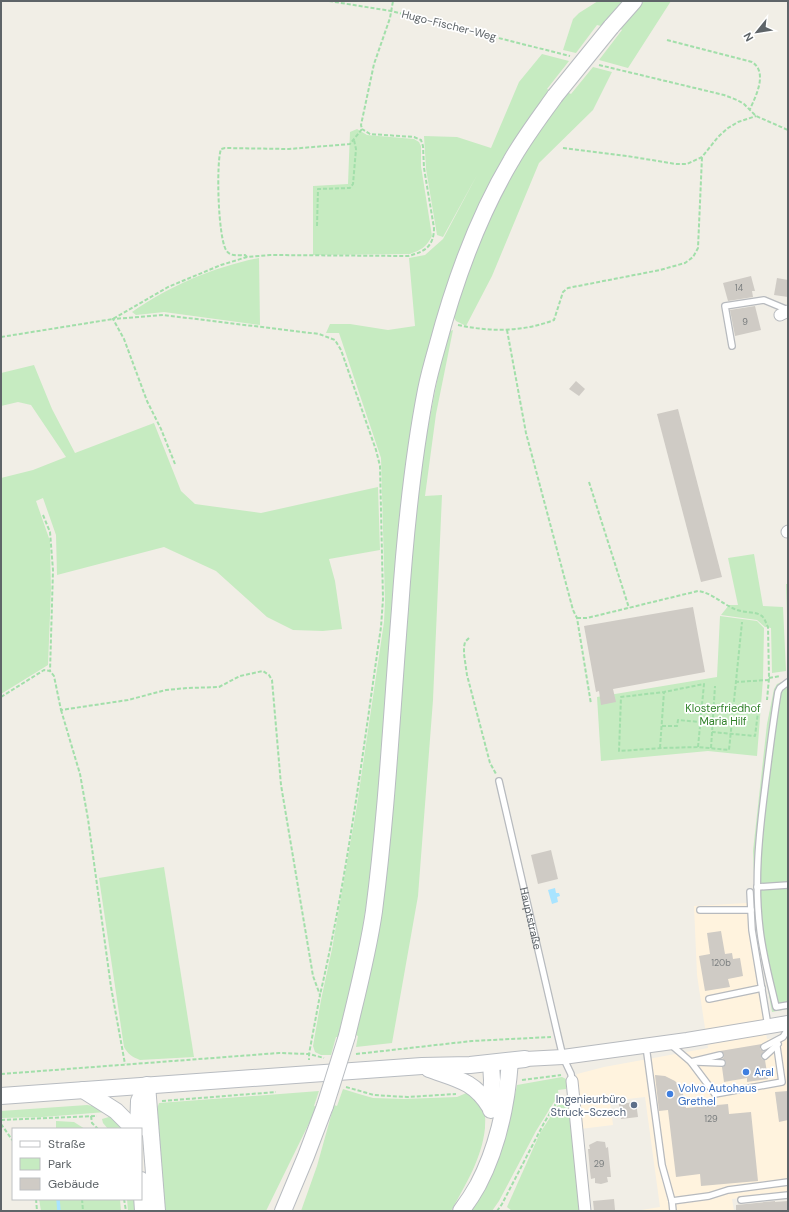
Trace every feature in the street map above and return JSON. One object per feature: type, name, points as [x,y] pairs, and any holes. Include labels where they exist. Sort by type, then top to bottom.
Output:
[{"type":"main road","points":[[287,1208],[324,1106],[347,1036],[365,966],[374,913],[381,848],[404,555],[417,443],[426,388],[444,323],[461,269],[482,216],[510,162],[555,96],[634,1]]},
{"type":"main road","points":[[1,1096],[518,1060]]},
{"type":"main road","points":[[461,1211],[478,1186],[488,1164],[503,1113],[508,1090],[508,1081],[518,1060]]},
{"type":"main road","points":[[491,1063],[492,1080],[490,1107],[495,1141]]},
{"type":"main road","points":[[422,1066],[471,1085],[483,1096],[490,1107]]},
{"type":"main road","points":[[147,1085],[157,1211]]},
{"type":"main road","points":[[138,1128],[139,1101],[147,1085]]},
{"type":"main road","points":[[83,1090],[116,1111],[133,1128]]},
{"type":"main road","points":[[142,1196],[143,1211]]},
{"type":"street","points":[[518,1060],[563,1057],[768,1026],[786,1030]]},
{"type":"street","points":[[571,1077],[585,1211]]},
{"type":"lane","points":[[732,346],[725,306],[764,300],[785,312]]},
{"type":"lane","points":[[788,682],[780,688],[778,692],[773,723],[762,815],[757,888],[764,958],[776,1007],[788,1005]]},
{"type":"lane","name":"Hauptstraße","points":[[499,781],[563,1057],[571,1077]]},
{"type":"lane","points":[[757,888],[788,884]]},
{"type":"lane","points":[[750,892],[752,930],[768,1026]]},
{"type":"lane","points":[[700,910],[751,910]]},
{"type":"lane","points":[[709,999],[762,988]]},
{"type":"lane","points":[[764,1047],[788,1029]]},
{"type":"lane","points":[[765,1056],[777,1047],[786,1030]]},
{"type":"lane","points":[[668,1042],[691,1062],[716,1094],[782,1082],[777,1047]]},
{"type":"lane","points":[[646,1045],[662,1164],[672,1201],[673,1211]]},
{"type":"lane","points":[[691,1062],[720,1055]]},
{"type":"lane","points":[[691,1062],[722,1063]]},
{"type":"lane","points":[[672,1201],[710,1196],[728,1190],[788,1182]]},
{"type":"lane","points":[[741,1200],[788,1196]]},
{"type":"path","name":"Hugo-Fischer-Weg","points":[[329,1],[391,11],[569,56]]},
{"type":"path","points":[[247,258],[245,255],[230,254],[226,250],[223,243],[220,222],[218,161],[221,149],[289,148],[350,144],[362,129],[361,125],[374,64],[390,18],[393,1]]},
{"type":"path","points":[[667,40],[752,62],[756,65],[759,71],[760,82],[750,109]]},
{"type":"path","points":[[595,64],[724,95],[737,100],[750,109],[756,116],[788,130]]},
{"type":"path","points":[[563,148],[676,164],[691,163],[702,157],[728,128],[738,122],[756,116]]},
{"type":"path","points":[[114,318],[168,287],[222,265],[247,258],[270,256],[408,256],[423,252],[432,243],[434,228],[421,140],[414,137],[370,134],[362,129]]},
{"type":"path","points":[[317,226],[318,189],[350,188],[353,184],[356,149],[354,140]]},
{"type":"path","points":[[444,323],[479,329],[507,330],[543,324],[554,320],[563,292],[568,288],[660,270],[685,263],[693,257],[698,248],[702,157]]},
{"type":"path","points":[[1,338],[114,318],[163,315],[319,334],[335,340],[341,350],[376,450],[380,466],[383,599],[381,627],[354,811],[330,950],[309,1054]]},
{"type":"path","points":[[114,318],[176,464]]},
{"type":"path","points":[[507,330],[526,433],[571,602],[577,618],[591,704]]},
{"type":"path","points":[[589,482],[629,608]]},
{"type":"path","points":[[43,515],[50,532],[53,570],[50,671],[54,676],[61,710],[80,774],[88,819],[111,987],[125,1064]]},
{"type":"path","points":[[577,618],[587,618],[698,591],[710,594],[723,603],[740,611],[755,613],[765,619],[768,627],[769,680],[766,702]]},
{"type":"path","points":[[698,747],[704,684],[664,692],[621,697],[619,751],[698,747],[729,750],[742,622]]},
{"type":"path","points":[[469,638],[465,642],[464,647],[467,675],[490,763],[499,781]]},
{"type":"path","points":[[1,697],[44,670],[50,671]]},
{"type":"path","points":[[61,710],[128,700],[166,690],[220,687],[240,676],[262,672],[269,675],[272,680],[281,785],[313,976],[320,995]]},
{"type":"path","points":[[735,682],[769,680]]},
{"type":"path","points":[[711,749],[716,686]]},
{"type":"path","points":[[660,748],[664,692]]},
{"type":"path","points":[[702,706],[758,712],[755,736],[712,732]]},
{"type":"path","points":[[662,726],[677,726],[678,720],[700,722]]},
{"type":"path","points":[[353,1054],[472,1041],[558,1036]]},
{"type":"path","points":[[1,1074],[279,1053],[309,1054],[322,1058],[330,1057]]},
{"type":"path","points":[[508,1081],[571,1077]]},
{"type":"path","points":[[340,1087],[347,1086],[358,1091],[374,1095],[407,1097],[454,1095],[463,1093],[471,1085]]},
{"type":"path","points":[[149,1102],[279,1092]]},
{"type":"path","points":[[497,1211],[544,1123],[557,1103]]},
{"type":"path","points":[[1,1120],[109,1115],[116,1111]]},
{"type":"path","points":[[91,1116],[92,1123],[97,1128]]},
{"type":"path","points":[[1,1124],[12,1140]]},
{"type":"path","points":[[36,1200],[37,1211]]},
{"type":"path","points":[[82,1200],[83,1211]]},
{"type":"path","points":[[124,1200],[126,1211]]},
{"type":"shaded area","points":[[747,903],[749,927],[767,1039],[788,1036],[788,1192],[732,1199],[734,1211],[635,1211],[660,1207],[645,1097],[610,1101],[613,1125],[580,1129],[576,1078],[577,1074],[604,1067],[708,1048],[697,975],[694,906]]},
{"type":"green space","points":[[598,1],[623,1],[601,26],[597,25],[576,53],[563,50],[573,19],[579,13]]},
{"type":"green space","points":[[644,1],[671,1],[628,68],[599,60],[622,30],[619,28]]},
{"type":"green space","points":[[542,54],[569,61],[547,89],[549,90],[507,151],[485,193],[443,299],[428,349],[416,401],[399,523],[377,810],[370,881],[359,951],[338,1037],[336,1037],[331,1055],[321,1055],[315,1052],[313,1046],[332,949],[357,805],[384,622],[385,601],[381,458],[339,333],[326,333],[330,324],[350,324],[388,330],[415,326],[409,258],[425,255],[443,239],[477,175],[443,237],[437,235],[426,169],[424,136],[457,137],[491,148],[519,82]]},
{"type":"green space","points":[[593,67],[612,72],[593,110],[539,163],[492,276],[466,326],[456,321],[453,316],[472,263],[493,211],[510,178],[530,144],[567,92],[571,94]]},
{"type":"green space","points":[[357,129],[367,135],[414,139],[419,142],[421,146],[421,166],[432,236],[428,243],[418,251],[410,254],[313,255],[313,186],[348,184],[350,132]]},
{"type":"green space","points":[[259,258],[260,325],[164,312],[136,315],[132,312],[177,286],[209,272]]},
{"type":"green space","points":[[453,330],[436,414],[425,496],[442,495],[433,700],[418,896],[392,1043],[356,1047],[358,1036],[356,1035],[372,966],[379,921],[394,795],[414,526],[426,437],[448,332]]},
{"type":"green space","points":[[34,365],[52,409],[75,453],[154,423],[181,491],[195,504],[261,513],[378,487],[380,550],[329,559],[335,581],[342,629],[323,631],[293,630],[267,617],[216,571],[164,547],[57,575],[56,535],[43,498],[36,501],[50,541],[51,590],[48,665],[1,694],[1,478],[33,470],[66,457],[31,405],[18,402],[1,406],[1,373]]},
{"type":"green space","points":[[754,554],[763,606],[783,607],[786,671],[772,673],[771,628],[765,627],[757,620],[721,615],[729,605],[738,605],[728,558]]},
{"type":"green space","points":[[786,584],[788,584],[788,644]]},
{"type":"green space","name":"Klosterfriedhof Maria Hilf","points":[[720,616],[757,621],[764,628],[763,679],[757,756],[708,751],[601,761],[597,697],[717,677]]},
{"type":"green space","points":[[788,679],[788,1009],[772,1012],[756,922],[753,851],[767,724],[774,689],[777,684]]},
{"type":"green space","points":[[164,867],[194,1057],[140,1060],[130,1055],[124,1047],[99,878]]},
{"type":"green space","points":[[562,1077],[566,1079],[566,1089],[558,1090],[559,1099],[554,1102],[536,1131],[499,1201],[492,1211],[470,1211],[489,1181],[501,1151],[510,1119],[517,1085]]},
{"type":"green space","points":[[343,1089],[373,1098],[404,1099],[457,1097],[471,1091],[485,1114],[485,1128],[481,1150],[477,1160],[451,1211],[301,1211],[317,1166],[334,1105],[337,1106]]},
{"type":"green space","points":[[319,1091],[314,1106],[317,1107],[266,1211],[162,1211],[155,1115],[159,1103]]},
{"type":"green space","points":[[570,1104],[579,1211],[512,1211],[507,1207],[540,1133],[558,1105]]},
{"type":"green space","points":[[87,1105],[100,1107],[106,1112],[43,1117],[1,1118],[1,1111]]},
{"type":"green space","points":[[116,1115],[127,1128],[107,1128],[102,1119]]},
{"type":"green space","points":[[56,1121],[74,1122],[83,1128],[56,1128]]},
{"type":"green space","points":[[39,1200],[120,1200],[121,1211],[41,1211]]},
{"type":"green space","points":[[127,1200],[137,1200],[138,1211],[128,1211]]},
{"type":"water","points":[[555,888],[556,893],[559,893],[560,896],[557,897],[558,902],[552,904],[548,890]]},
{"type":"building","points":[[751,276],[755,291],[752,291],[753,297],[728,301],[723,283]]},
{"type":"building","points":[[777,278],[788,280],[788,297],[774,295]]},
{"type":"building","points":[[755,306],[761,330],[735,336],[730,310]]},
{"type":"building","points":[[576,381],[585,389],[579,396],[569,389]]},
{"type":"building","points":[[678,409],[722,577],[701,582],[657,414]]},
{"type":"building","points":[[693,607],[705,672],[613,689],[616,702],[601,705],[599,691],[596,692],[584,626]]},
{"type":"building","points":[[551,850],[558,879],[538,884],[531,855]]},
{"type":"building","points":[[721,931],[725,954],[732,953],[733,959],[740,958],[743,976],[728,979],[730,987],[705,991],[699,956],[710,954],[707,933]]},
{"type":"building","points":[[762,1044],[760,1049],[764,1051],[761,1057],[765,1060],[768,1079],[747,1082],[747,1078],[724,1082],[722,1067],[725,1066],[726,1063],[725,1060],[722,1059],[724,1054],[720,1051]]},
{"type":"building","points":[[655,1075],[665,1076],[675,1081],[682,1089],[686,1108],[728,1104],[729,1114],[751,1112],[758,1181],[701,1186],[700,1174],[676,1177],[668,1110],[659,1111]]},
{"type":"building","points":[[788,1091],[788,1120],[779,1122],[775,1092]]},
{"type":"building","points":[[636,1102],[638,1117],[621,1119],[619,1104]]},
{"type":"building","points":[[597,1141],[605,1142],[606,1148],[608,1147],[611,1177],[607,1177],[608,1182],[601,1184],[595,1183],[595,1178],[591,1179],[590,1171],[588,1149],[590,1149],[589,1145]]},
{"type":"building","points":[[614,1199],[615,1210],[594,1211],[593,1201]]},
{"type":"building","points":[[788,1201],[788,1211],[736,1211],[736,1205]]},
{"type":"waterway","points":[[58,1200],[59,1211]]},
{"type":"place","name":"Aral","points":[[746,1072]]},
{"type":"place","name":"Volvo Autohaus Grethel","points":[[670,1094]]},
{"type":"place","name":"Ingenieurbüro Struck-Sczech","points":[[634,1105]]}]
